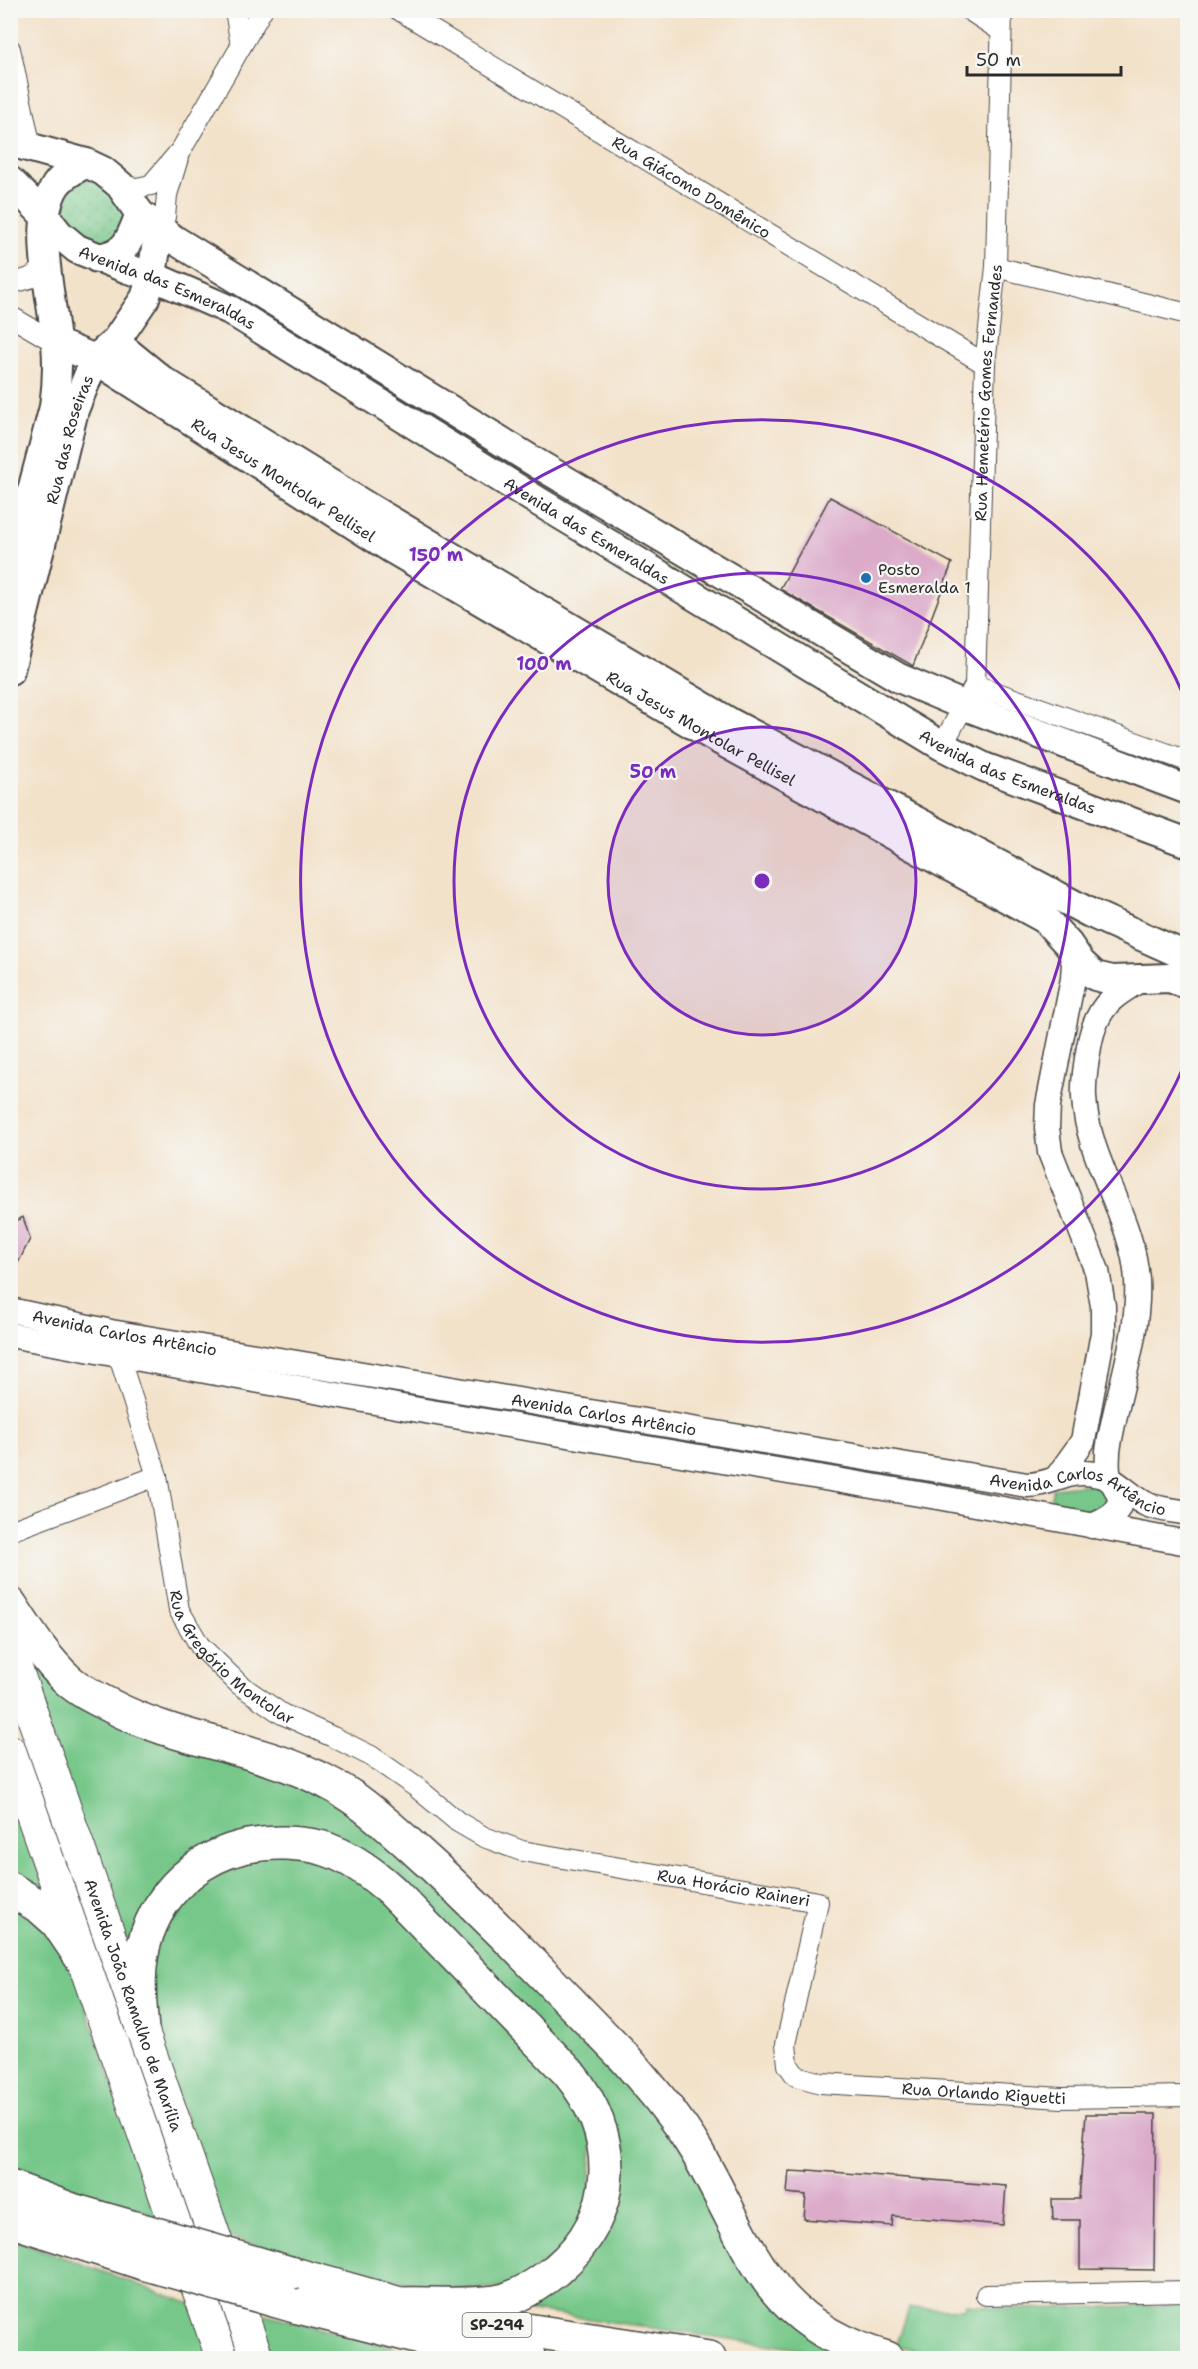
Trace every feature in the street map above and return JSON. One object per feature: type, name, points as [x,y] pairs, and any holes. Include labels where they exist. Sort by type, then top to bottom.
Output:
[{"type":"highway","points":[[10,1604],[49,1660],[70,1682],[96,1698],[130,1716],[163,1729],[246,1752],[322,1780],[352,1797],[389,1826],[460,1892],[648,2084],[671,2112],[696,2152],[747,2249],[781,2298],[800,2316],[827,2334],[863,2352],[887,2358]]},
{"type":"highway","points":[[142,2030],[138,1985],[141,1959],[150,1927],[172,1889],[191,1870],[239,1847],[269,1843],[303,1844],[330,1850],[352,1861],[393,1891],[568,2072],[590,2102],[605,2147],[607,2170],[605,2191],[597,2218],[582,2244],[550,2275],[529,2289],[504,2300],[400,2304]]},
{"type":"highway","points":[[10,1889],[40,1907],[57,1922],[82,1959]]},
{"type":"highway","name":"SP-294","points":[[10,2187],[72,2210],[146,2247],[295,2306],[460,2352],[529,2358]]},
{"type":"highway","name":"SP-294","points":[[15,2223],[290,2273],[400,2304],[507,2327],[709,2358]]},
{"type":"main road","points":[[15,185],[21,145],[86,163],[103,171],[120,185],[150,221],[124,249],[114,256],[97,258]]},
{"type":"main road","points":[[45,216],[56,185],[64,176],[86,163]]},
{"type":"main road","name":"Avenida das Esmeraldas","points":[[15,185],[59,234],[77,249],[152,276],[230,310],[523,492],[942,746],[984,767],[1188,843]]},
{"type":"main road","name":"Rua das Roseiras","points":[[10,670],[58,382],[56,343],[46,268],[45,216]]},
{"type":"main road","name":"Avenida das Esmeraldas","points":[[150,221],[173,239],[538,464],[899,678],[970,696],[1188,790]]},
{"type":"main road","name":"Rua das Roseiras","points":[[10,574],[74,410],[105,350],[145,298],[152,276],[150,221]]},
{"type":"main road","name":"Rua Jesus Montolar Pellisel","points":[[56,343],[105,350],[360,516],[716,738],[1045,919],[1068,944],[1081,963],[1095,976],[1112,980],[1170,978],[1188,985]]},
{"type":"main road","points":[[523,492],[538,464]]},
{"type":"main road","name":"Rua Jesus Montolar Pellisel","points":[[360,516],[731,723],[1090,913],[1188,957]]},
{"type":"main road","points":[[1068,944],[1070,930],[1078,918],[1090,913]]},
{"type":"main road","points":[[1142,978],[1147,973],[1151,961],[1151,942]]},
{"type":"main road","name":"Avenida João Ramalho de Marília","points":[[10,1651],[258,2358]]},
{"type":"main road","name":"Avenida João Ramalho de Marília","points":[[10,1751],[222,2358]]},
{"type":"street","points":[[235,10],[241,46]]},
{"type":"street","points":[[120,185],[136,188],[151,185],[181,150],[262,10]]},
{"type":"street","name":"Rua Giácomo Domênico","points":[[399,10],[425,17],[985,364]]},
{"type":"street","points":[[969,10],[1001,31],[1018,10]]},
{"type":"street","name":"Rua Hemetério Gomes Fernandes","points":[[942,746],[970,696],[985,364],[996,267],[1002,10]]},
{"type":"street","points":[[10,49],[21,145]]},
{"type":"street","points":[[150,221],[165,217],[167,195],[181,150]]},
{"type":"street","points":[[996,267],[1188,314]]},
{"type":"street","points":[[10,284],[30,278],[46,268]]},
{"type":"street","points":[[10,316],[56,343]]},
{"type":"street","points":[[970,696],[1188,761]]},
{"type":"street","points":[[1068,944],[1074,963],[1073,979],[1069,1010],[1048,1105],[1047,1128],[1050,1152],[1097,1271],[1103,1306],[1103,1333],[1083,1441],[1054,1479],[1048,1492],[1050,1504],[1068,1522]]},
{"type":"street","points":[[1092,1526],[1109,1519],[1117,1511],[1119,1495],[1108,1471],[1108,1451],[1135,1317],[1137,1279],[1133,1250],[1091,1132],[1084,1098],[1085,1073],[1094,1023],[1112,998],[1142,978]]},
{"type":"street","name":"Avenida Carlos Artêncio","points":[[10,1310],[111,1332],[1027,1485],[1054,1479],[1068,1473],[1098,1475],[1111,1480],[1148,1505],[1188,1513]]},
{"type":"street","name":"Rua Gregório Montolar","points":[[111,1332],[156,1476],[179,1610],[200,1646],[240,1685],[282,1714],[371,1756],[416,1787],[458,1822],[484,1838],[522,1851]]},
{"type":"street","name":"Avenida Carlos Artêncio","points":[[10,1335],[413,1409],[937,1497],[1188,1543]]},
{"type":"street","points":[[413,1409],[418,1384]]},
{"type":"street","points":[[10,1531],[156,1476]]},
{"type":"street","name":"Rua Horácio Raineri","points":[[522,1851],[818,1902],[786,2044],[788,2065]]},
{"type":"street","name":"Rua Orlando Riguetti","points":[[788,2065],[796,2076],[821,2083],[1062,2098],[1188,2096]]},
{"type":"street","points":[[986,2295],[1188,2291]]},
{"type":"green space","points":[[83,178],[98,182],[104,187],[126,218],[117,240],[95,246],[70,232],[59,211],[61,199]]},
{"type":"green space","points":[[1102,1483],[1113,1504],[1092,1515],[1061,1509],[1052,1499],[1053,1488]]},
{"type":"green space","points":[[11,1622],[38,1656],[340,1799],[598,2040],[843,2355],[505,2307],[562,2277],[608,2138],[374,1866],[206,1854],[132,1968]]},
{"type":"green space","points":[[10,1786],[51,1905],[11,1878]]},
{"type":"green space","points":[[281,1848],[370,1878],[595,2126],[586,2229],[514,2288],[418,2289],[410,2283],[344,2270],[228,2237],[154,2031],[147,1959],[190,1880]]},
{"type":"green space","points":[[10,1897],[66,1947],[157,2216],[105,2200],[11,2165]]},
{"type":"green space","points":[[10,2238],[192,2304],[211,2358],[11,2358]]},
{"type":"green space","points":[[966,2304],[1012,2309],[1187,2305],[1187,2358],[1011,2357],[939,2353],[896,2347],[909,2308],[965,2309]]},
{"type":"green space","points":[[254,2311],[433,2358],[272,2358]]},
{"type":"building","name":"Posto Esmeralda 1","points":[[830,497],[952,563],[913,666],[780,589]]},
{"type":"building","points":[[23,1217],[30,1239],[10,1279],[10,1225]]},
{"type":"building","points":[[1086,2114],[1156,2114],[1154,2270],[1080,2269],[1080,2220],[1053,2220],[1052,2199],[1079,2199]]},
{"type":"building","points":[[808,2170],[1006,2186],[1003,2225],[893,2216],[892,2226],[804,2219],[806,2195],[787,2193],[789,2171],[808,2172]]},
{"type":"place","name":"Posto Esmeralda 1","points":[[866,578]]}]
